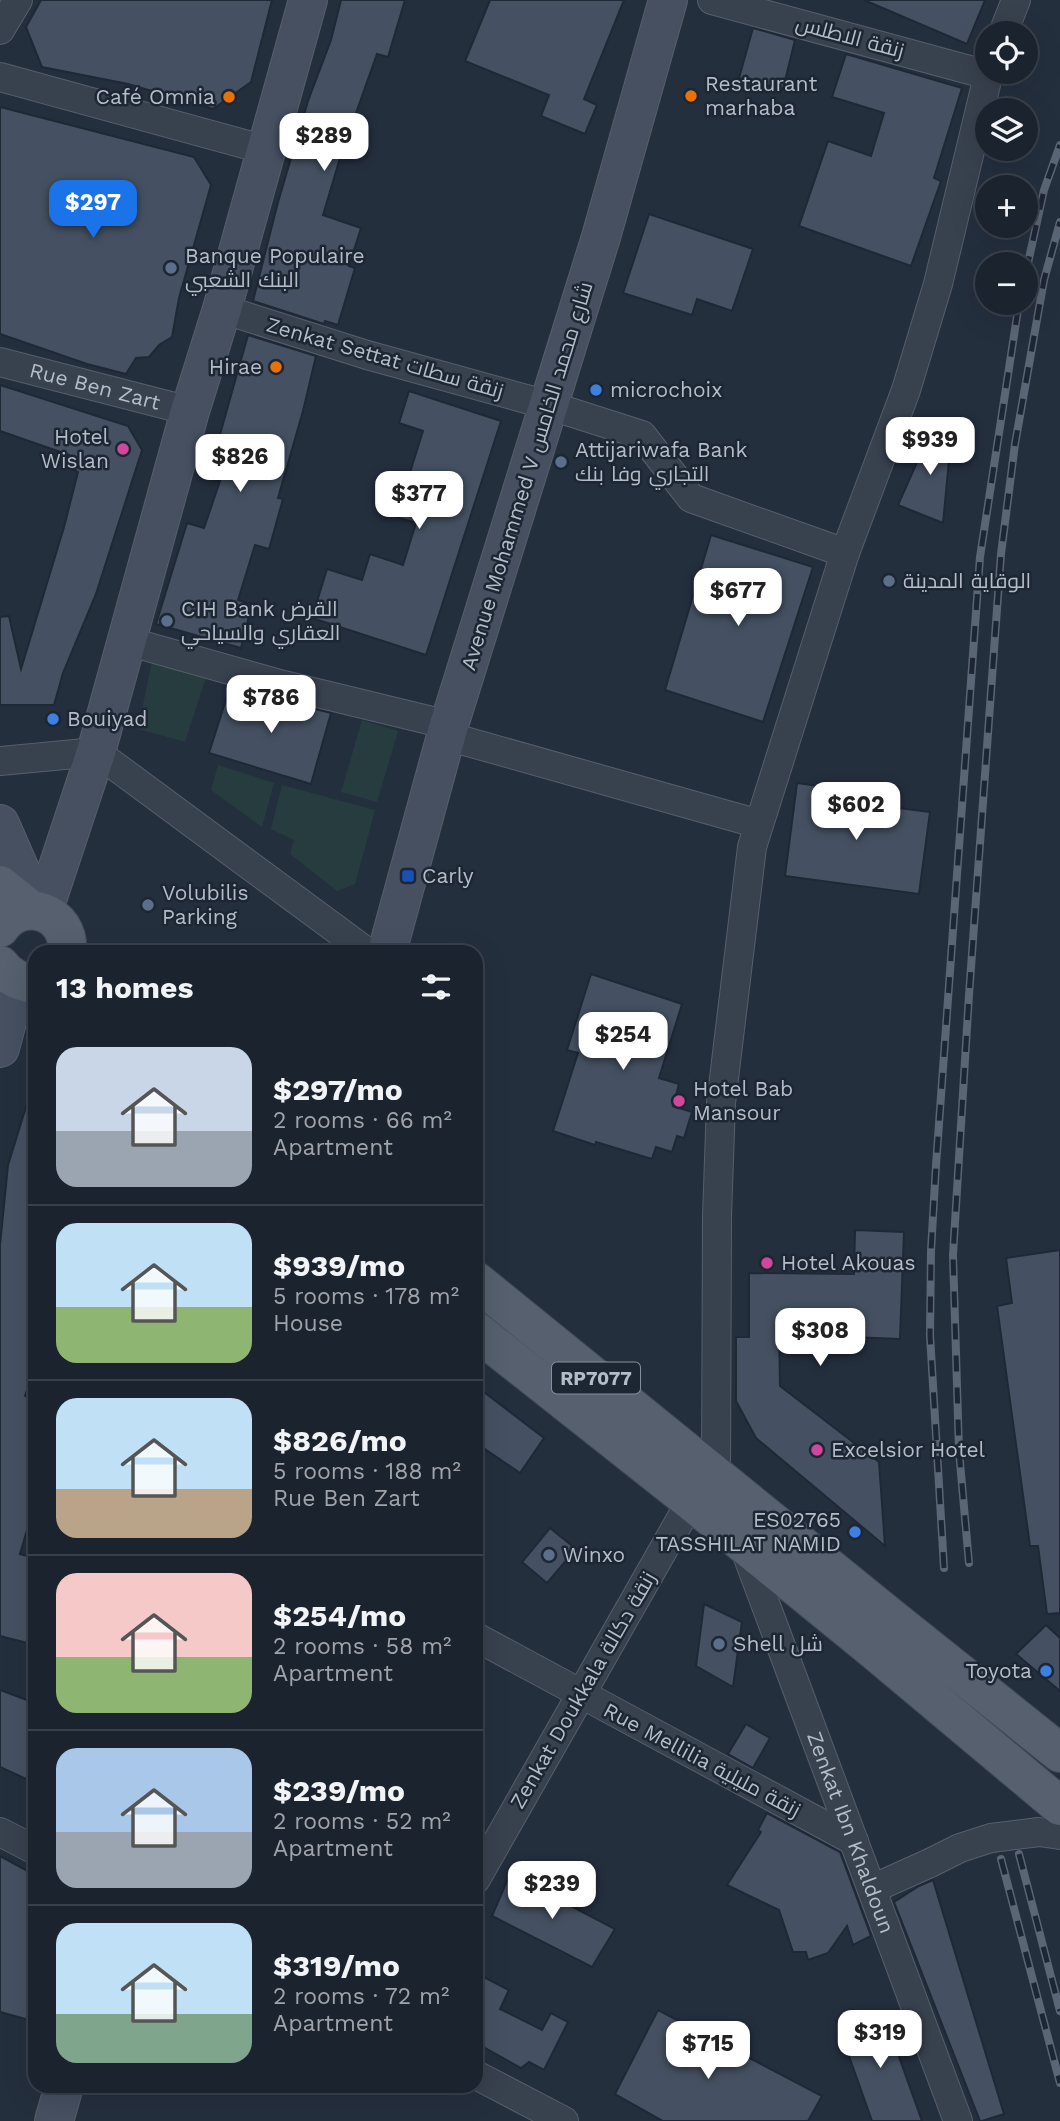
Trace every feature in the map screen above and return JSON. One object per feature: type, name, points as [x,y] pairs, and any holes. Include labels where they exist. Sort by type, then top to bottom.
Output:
[{"type":"main road","points":[[47,929],[190,411],[222,309],[308,0]]},
{"type":"main road","name":"Avenue Mohammed V شارع محمد الخامس","points":[[389,945],[448,731],[601,237],[668,0]]},
{"type":"main road","points":[[0,824],[47,929]]},
{"type":"main road","points":[[0,885],[47,929]]},
{"type":"main road","points":[[0,1048],[18,976]]},
{"type":"main road","name":"RP7077","points":[[483,1287],[703,1488],[877,1630],[1048,1815]]},
{"type":"main road","name":"RP7077","points":[[483,1336],[703,1488],[743,1544],[1025,1725],[1060,1754]]},
{"type":"main road","points":[[54,2121],[62,2093]]},
{"type":"street","points":[[0,30],[18,0]]},
{"type":"street","name":"زنقة الاطلس","points":[[712,0],[975,69]]},
{"type":"street","points":[[1008,21],[1016,0]]},
{"type":"street","points":[[0,78],[266,150]]},
{"type":"street","points":[[703,1488],[721,1103],[752,847],[845,553],[910,377],[938,284],[986,84]]},
{"type":"street","name":"Zenkat Settat زنقة سطات","points":[[222,309],[367,355],[548,405],[642,435],[691,498],[845,553]]},
{"type":"street","name":"Rue Ben Zart","points":[[0,362],[190,411]]},
{"type":"street","points":[[127,640],[448,731],[759,824]]},
{"type":"street","points":[[0,761],[96,752],[358,945]]},
{"type":"street","name":"Zenkat Doukkala زنقة دكالة","points":[[483,1867],[703,1488]]},
{"type":"street","name":"Zenkat Ibn Khaldoun","points":[[743,1544],[958,2121]]},
{"type":"street","name":"Rue Mellilia زنقة مليلية","points":[[483,1641],[854,1841]]},
{"type":"street","points":[[872,1889],[960,1848],[1048,1815]]},
{"type":"street","points":[[0,1832],[28,1846]]},
{"type":"street","points":[[483,2079],[564,2121]]},
{"type":"green space","points":[[153,656],[207,674],[185,742],[138,729]]},
{"type":"green space","points":[[362,720],[398,731],[377,802],[341,792]]},
{"type":"green space","points":[[218,765],[274,783],[262,827],[211,790]]},
{"type":"green space","points":[[282,785],[375,810],[355,884],[337,891],[290,854],[294,840],[271,829]]},
{"type":"building","points":[[41,0],[272,0],[251,82],[213,109],[128,84],[42,67],[26,27]]},
{"type":"building","points":[[341,0],[405,0],[388,57],[377,54],[323,215],[361,228],[349,266],[355,268],[338,325],[325,321],[324,324],[253,301],[278,202],[308,101],[331,40]]},
{"type":"building","points":[[490,0],[624,0],[584,99],[597,105],[585,134],[541,116],[549,95],[465,61]]},
{"type":"building","points":[[864,0],[985,0],[967,44]]},
{"type":"building","points":[[753,28],[795,40],[783,89],[739,78]]},
{"type":"building","points":[[846,54],[962,88],[934,178],[941,181],[911,266],[799,226],[828,141],[871,156],[884,113],[832,97]]},
{"type":"building","points":[[0,107],[194,157],[211,185],[179,298],[172,337],[159,345],[149,357],[136,358],[126,374],[87,364],[0,334]]},
{"type":"building","points":[[649,214],[753,249],[732,311],[697,299],[692,315],[623,293]]},
{"type":"building","points":[[248,335],[316,356],[278,498],[283,499],[269,549],[255,545],[238,600],[252,604],[241,648],[156,624],[187,523],[204,528],[220,481],[208,477]]},
{"type":"building","points":[[0,385],[128,426],[142,450],[96,594],[63,673],[54,705],[0,705],[0,617],[9,616],[21,669],[78,472],[66,465],[69,455],[0,431]]},
{"type":"building","points":[[409,391],[501,421],[426,655],[312,618],[327,569],[362,580],[370,554],[403,565],[416,523],[396,517],[423,431],[399,423]]},
{"type":"building","points":[[934,424],[952,429],[943,523],[898,505]]},
{"type":"building","points":[[711,535],[813,567],[763,722],[665,690]]},
{"type":"building","points":[[230,687],[331,713],[311,784],[209,753]]},
{"type":"building","points":[[797,783],[846,790],[844,801],[930,812],[919,894],[785,876]]},
{"type":"building","points":[[591,974],[682,1004],[659,1078],[679,1084],[673,1106],[692,1112],[684,1138],[677,1136],[672,1152],[656,1147],[652,1159],[553,1131],[578,1053],[567,1050]]},
{"type":"building","points":[[28,1100],[28,1388],[25,1396],[28,1397],[28,1527],[20,1554],[28,1556],[28,1643],[0,1636],[0,1245],[8,1165]]},
{"type":"building","points":[[855,1230],[904,1232],[900,1339],[851,1337],[852,1326],[779,1326],[780,1386],[879,1462],[885,1546],[756,1438],[736,1401],[736,1337],[749,1337],[749,1273],[854,1274]]},
{"type":"building","points":[[1060,1250],[1060,1613],[1047,1614],[1038,1546],[1030,1546],[997,1306],[1012,1303],[1006,1258]]},
{"type":"building","points":[[483,1391],[544,1438],[520,1473],[483,1448]]},
{"type":"building","name":"Winxo","points":[[550,1528],[576,1549],[547,1583],[522,1562]]},
{"type":"building","name":"Shell شل","points":[[704,1604],[742,1622],[733,1687],[696,1666]]},
{"type":"building","points":[[1046,1625],[1060,1638],[1060,1691],[1016,1654]]},
{"type":"building","points":[[0,1690],[28,1700],[28,1780],[0,1767]]},
{"type":"building","points":[[746,1724],[770,1738],[753,1768],[728,1754]]},
{"type":"building","points":[[767,1813],[840,1852],[871,1936],[853,1945],[847,1926],[828,1953],[808,1960],[806,1952],[793,1952],[779,1910],[727,1885],[761,1832],[758,1830]]},
{"type":"building","points":[[0,1856],[28,1871],[28,2020],[0,2012]]},
{"type":"building","points":[[510,1874],[615,1929],[592,1967],[492,1916]]},
{"type":"building","points":[[933,1880],[1004,2114],[982,2121],[894,1902]]},
{"type":"building","points":[[483,1977],[509,1990],[500,2009],[542,2030],[551,2013],[568,2022],[544,2070],[529,2062],[521,2068],[483,2047]]},
{"type":"building","points":[[658,2010],[822,2096],[808,2121],[663,2121],[615,2094]]},
{"type":"building","points":[[883,2012],[922,2121],[872,2121],[839,2028]]},
{"type":"railway","points":[[1030,252],[1044,190],[1060,145]]},
{"type":"railway","points":[[969,1563],[959,1451],[953,1255],[969,995],[1001,554],[1015,444],[1044,280],[1060,222]]},
{"type":"railway","points":[[944,1568],[930,1335],[936,1165],[980,557],[1017,315]]},
{"type":"railway","points":[[1019,1854],[1060,2011]]},
{"type":"railway","points":[[1001,1859],[1060,2083]]},
{"type":"place","name":"Restaurant marhaba","points":[[691,96]]},
{"type":"place","name":"Café Omnia","points":[[229,97]]},
{"type":"place","name":"Banque Populaire البنك الشعبي","points":[[171,268]]},
{"type":"place","name":"Hirae","points":[[276,367]]},
{"type":"place","name":"microchoix","points":[[596,390]]},
{"type":"place","name":"Hotel Wislan","points":[[123,449]]},
{"type":"place","name":"Attijariwafa Bank التجاري وفا بنك","points":[[561,462]]},
{"type":"place","name":"الوقاية المدينة","points":[[889,581]]},
{"type":"place","name":"CIH Bank القرض العقاري والسياحي","points":[[167,621]]},
{"type":"place","name":"Bouiyad","points":[[53,719]]},
{"type":"place","name":"Carly","points":[[408,876]]},
{"type":"place","name":"Volubilis Parking","points":[[148,905]]},
{"type":"place","name":"Hotel Bab Mansour","points":[[679,1101]]},
{"type":"place","name":"Hotel Akouas","points":[[767,1263]]},
{"type":"place","name":"Excelsior Hotel","points":[[817,1450]]},
{"type":"place","name":"ES02765 TASSHILAT NAMID","points":[[855,1532]]},
{"type":"place","name":"Winxo","points":[[549,1555]]},
{"type":"place","name":"Shell شل","points":[[719,1644]]},
{"type":"place","name":"Toyota","points":[[1046,1671]]}]
